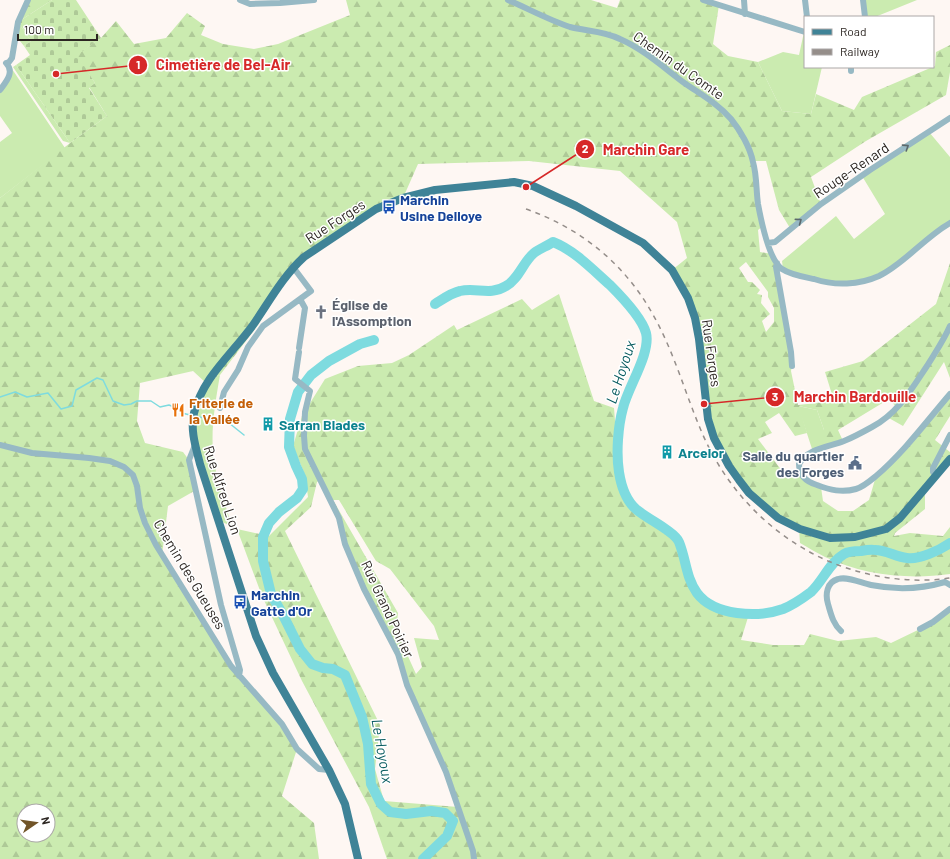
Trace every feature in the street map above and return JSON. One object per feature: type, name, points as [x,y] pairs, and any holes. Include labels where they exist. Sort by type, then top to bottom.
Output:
[{"type":"main road","name":"Rue Forges","points":[[293,267],[304,257],[376,209],[403,198],[435,190],[514,182],[533,186],[576,206],[643,243],[672,270],[688,298],[694,318],[699,339],[708,419],[714,438],[729,466],[742,484],[758,502],[778,518],[800,529],[830,538],[855,537],[886,529],[900,518],[950,459]]},
{"type":"main road","name":"Rue Alfred Lion","points":[[293,267],[252,325],[206,383],[200,395],[194,414],[193,426],[195,445],[256,636],[273,673],[329,770],[345,804],[358,859]]},
{"type":"street","points":[[6,63],[12,58],[18,22],[28,0]]},
{"type":"street","points":[[240,0],[250,4],[314,0]]},
{"type":"street","name":"Chemin du Comte","points":[[508,0],[570,27],[619,38],[642,52],[684,83],[715,103],[731,120],[747,147],[753,161],[757,182],[758,203],[768,243],[777,263],[776,267],[792,366]]},
{"type":"street","points":[[703,0],[804,32]]},
{"type":"street","points":[[744,0],[745,14]]},
{"type":"street","points":[[805,0],[807,16]]},
{"type":"street","points":[[863,0],[865,16]]},
{"type":"street","points":[[0,60],[9,66],[9,75],[0,90]]},
{"type":"street","name":"Rouge-Renard","points":[[768,243],[775,242],[790,228],[827,200],[950,118]]},
{"type":"street","points":[[777,263],[783,269],[796,274],[835,284],[848,284],[879,276],[896,265],[934,233],[950,223]]},
{"type":"street","points":[[220,408],[224,392],[238,370],[248,347],[263,326],[311,291],[293,267]]},
{"type":"street","name":"Rue Grand Poirier","points":[[300,299],[305,308],[295,379],[310,391],[305,412],[305,449],[339,518],[345,544],[364,589],[398,654],[407,685],[446,772],[466,829],[474,859]]},
{"type":"street","points":[[950,326],[941,344],[898,408],[873,427],[843,441],[807,454],[799,464],[800,474],[808,481],[831,490],[843,491],[857,489],[871,480],[893,460],[913,439],[950,394]]},
{"type":"street","points":[[936,476],[933,472],[933,468],[950,435]]},
{"type":"street","name":"Chemin des Gueuses","points":[[0,445],[32,453],[110,461],[124,467],[133,475],[137,486],[140,508],[145,523],[156,545],[239,676],[282,724],[298,749],[320,769],[329,770]]},
{"type":"street","name":"Chemin des Gueuses","points":[[195,445],[189,460],[221,605],[240,670],[239,676]]},
{"type":"street","points":[[841,631],[837,628],[832,618],[826,598],[827,588],[831,582],[839,578],[889,588],[925,588],[945,582],[950,585]]},
{"type":"street","points":[[920,629],[950,610]]},
{"type":"green space","points":[[28,0],[52,0],[18,22]]},
{"type":"green space","points":[[52,0],[76,0],[101,38],[77,55],[95,83],[89,88],[107,116],[70,143],[16,65],[30,55],[24,46],[31,41],[18,22]]},
{"type":"green space","points":[[346,0],[591,0],[617,8],[620,0],[703,0],[719,5],[713,44],[728,56],[758,62],[782,111],[811,114],[816,94],[854,110],[862,97],[930,68],[934,68],[936,52],[950,45],[950,72],[946,95],[866,141],[811,177],[821,204],[790,228],[779,210],[766,161],[754,161],[763,226],[758,230],[760,252],[772,254],[798,405],[834,401],[825,372],[863,361],[936,304],[950,263],[950,378],[944,362],[903,426],[887,417],[897,408],[889,399],[838,430],[843,441],[824,447],[824,430],[817,410],[799,406],[807,433],[795,436],[779,413],[765,422],[772,433],[758,439],[788,479],[799,468],[800,474],[821,487],[823,501],[838,511],[853,511],[869,500],[876,476],[950,394],[950,416],[935,440],[950,452],[950,459],[925,488],[925,509],[895,533],[894,536],[910,533],[943,536],[950,527],[950,574],[934,576],[902,576],[870,572],[840,563],[825,557],[800,543],[799,529],[763,506],[721,452],[704,391],[709,389],[715,361],[672,270],[687,258],[677,222],[620,171],[529,161],[418,164],[403,198],[376,209],[293,267],[258,325],[220,375],[206,383],[193,371],[140,383],[137,421],[145,443],[183,452],[189,460],[196,490],[168,506],[162,555],[231,666],[255,692],[297,749],[282,796],[314,823],[319,859],[0,859],[0,198],[107,116],[89,87],[95,83],[76,55],[101,38],[116,21],[134,44],[166,38],[187,13],[205,26],[201,35],[223,44],[254,49],[278,44],[350,15]],"holes":[[[746,262],[768,292],[768,297],[774,308],[774,322],[766,332],[762,321],[770,314],[761,303],[762,295],[757,294],[760,290],[752,282],[748,282],[739,268]]]},
{"type":"green space","points":[[863,0],[917,0],[877,16],[865,16]]},
{"type":"green space","points":[[18,22],[31,41],[24,46],[15,35]]},
{"type":"green space","points":[[804,32],[804,68],[822,68],[811,114],[782,111],[758,62],[783,52],[799,55]]},
{"type":"green space","points":[[16,65],[70,143],[63,141],[13,67]]},
{"type":"green space","points":[[12,69],[65,148],[0,198],[0,142],[12,133],[0,116],[0,90]]},
{"type":"green space","points":[[929,132],[950,157],[950,223],[879,276],[835,284],[783,269],[782,261],[836,216],[854,239],[885,214],[862,176]]},
{"type":"green space","points":[[559,294],[594,401],[614,408],[623,490],[631,504],[637,510],[676,536],[683,551],[690,582],[700,597],[723,609],[749,614],[741,640],[773,645],[804,645],[810,634],[838,641],[876,637],[891,643],[920,629],[950,609],[950,859],[387,859],[369,807],[302,681],[262,596],[237,529],[269,536],[308,497],[305,475],[293,446],[302,416],[325,379],[358,366],[392,363],[409,355],[454,325],[457,330],[522,299],[532,310]],"holes":[[[320,480],[339,518],[353,565],[403,671],[458,807],[384,801],[375,769],[380,725],[285,531],[311,507],[317,482]],[[333,500],[339,500],[376,561],[390,569],[434,626],[439,640],[414,638],[422,667],[416,674],[396,630],[398,613]]]},
{"type":"green space","points":[[695,318],[715,361],[709,389],[704,391]]},
{"type":"green space","points":[[220,375],[214,418],[213,451],[218,478],[232,527],[219,520],[193,425],[206,383]]},
{"type":"green space","points":[[798,406],[817,410],[824,430],[824,447],[813,452]]},
{"type":"waterway","name":"Le Hoyoux","points":[[435,304],[460,291],[489,291],[506,286],[518,275],[534,253],[553,242],[568,250],[583,261],[620,295],[644,327],[647,341],[642,360],[623,408],[620,423],[618,457],[621,482],[627,497],[633,506],[677,538],[693,587],[705,601],[714,606],[725,611],[737,613],[761,614],[773,612],[790,606],[811,592],[834,562],[846,553],[852,551],[873,550],[912,558],[929,554],[950,543]]},
{"type":"waterway","name":"Le Hoyoux","points":[[374,340],[360,344],[329,361],[311,375],[298,392],[290,419],[289,447],[302,479],[303,489],[297,498],[279,512],[269,523],[263,537],[263,561],[271,594],[300,649],[312,664],[323,668],[333,669],[345,675],[362,717],[368,744],[371,784],[381,804],[390,812],[406,814],[431,811],[445,813],[453,821],[447,836],[423,859]]},
{"type":"waterway","points":[[0,397],[15,392],[27,397],[48,393],[61,409],[72,406],[76,390],[97,378],[103,380],[113,401],[124,405],[137,401],[151,401],[160,407],[169,405],[174,407]]},
{"type":"waterway","points":[[182,413],[190,415]]},
{"type":"waterway","points":[[199,417],[211,419]]},
{"type":"waterway","points":[[224,419],[244,435]]},
{"type":"railway","points":[[526,209],[565,226],[582,237],[599,249],[628,278],[652,313],[666,341],[710,450],[735,489],[768,523],[786,538],[842,567],[888,578],[919,580],[950,578]]},
{"type":"place","name":"Cimetière de Bel-Air","points":[[56,74]]},
{"type":"place","name":"Marchin Gare","points":[[526,187]]},
{"type":"place","name":"Marchin Usine Delloye","points":[[389,207]]},
{"type":"place","name":"Église de l'Assomption","points":[[321,312]]},
{"type":"place","name":"Marchin Bardouille","points":[[704,404]]},
{"type":"place","name":"Friterie de la Vallée","points":[[178,410]]},
{"type":"place","name":"Safran Blades","points":[[268,424]]},
{"type":"place","name":"Arcelor","points":[[667,452]]},
{"type":"place","name":"Salle du quartier des Forges","points":[[855,463]]},
{"type":"place","name":"Marchin Gatte d'Or","points":[[240,602]]}]
